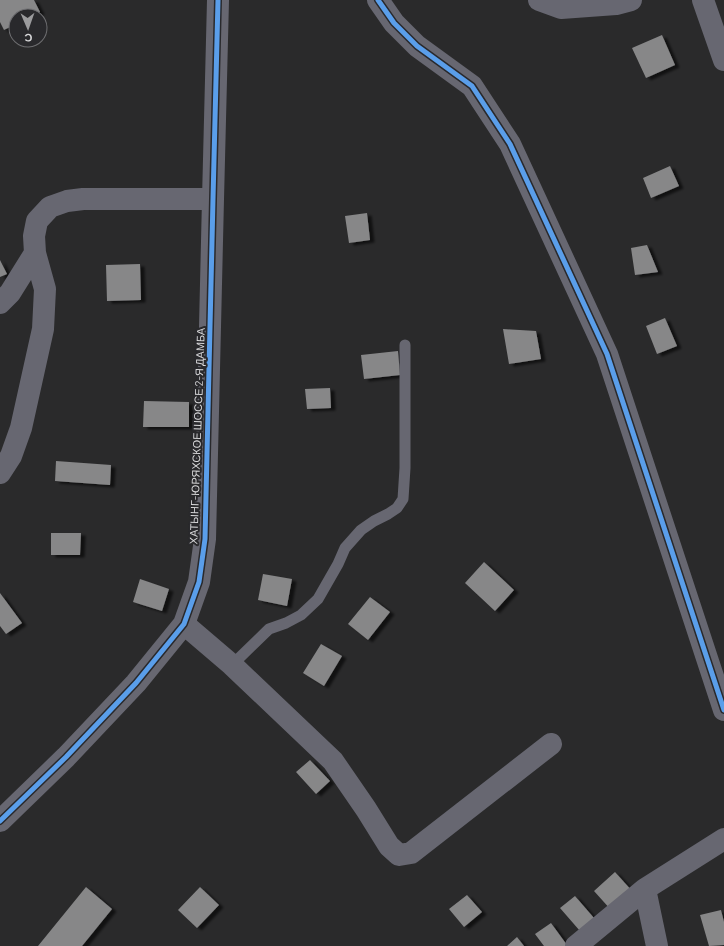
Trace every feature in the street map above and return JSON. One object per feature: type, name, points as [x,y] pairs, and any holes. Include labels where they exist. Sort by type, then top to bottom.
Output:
[{"type":"street","name":"ХАТЫНГ-ЮРЯХСКОЕ ШОССЕ 2-Я ДАМБА","points":[[0,821],[66,757],[131,689],[184,624],[199,582],[205,539],[212,199],[218,0]]},
{"type":"street","points":[[378,0],[394,23],[417,46],[472,86],[510,144],[607,354],[724,710]]},
{"type":"street","points":[[539,0],[561,8],[616,4],[631,0]]},
{"type":"street","points":[[703,0],[724,60]]},
{"type":"street","points":[[0,473],[12,456],[21,428],[43,329],[45,289],[35,253],[34,236],[38,221],[50,207],[67,201],[83,199],[212,199]]},
{"type":"street","points":[[0,303],[10,293],[35,253]]},
{"type":"street","points":[[184,624],[232,665],[334,761],[389,846],[399,855],[411,853],[551,744]]},
{"type":"street","points":[[576,946],[645,889],[724,839]]},
{"type":"street","points":[[645,889],[657,946]]},
{"type":"lane","points":[[232,665],[269,629],[286,623],[301,615],[318,599],[338,564],[345,548],[361,530],[398,508],[403,499],[405,468],[405,345]]},
{"type":"building","points":[[0,0],[34,0],[38,8],[8,8],[8,28],[4,30],[0,22]]},
{"type":"building","points":[[662,35],[675,65],[646,78],[632,48]]},
{"type":"building","points":[[670,166],[679,186],[651,198],[643,178]]},
{"type":"building","points":[[367,213],[370,240],[349,243],[345,216]]},
{"type":"building","points":[[647,245],[658,272],[635,275],[631,248]]},
{"type":"building","points":[[0,260],[7,274],[0,277]]},
{"type":"building","points":[[140,264],[141,300],[107,301],[106,265]]},
{"type":"building","points":[[665,318],[677,346],[657,354],[646,326]]},
{"type":"building","points":[[503,329],[536,331],[541,359],[509,364]]},
{"type":"building","points":[[398,351],[400,375],[364,379],[361,355]]},
{"type":"building","points":[[330,388],[331,408],[307,409],[305,389]]},
{"type":"building","points":[[144,401],[189,402],[189,427],[143,427]]},
{"type":"building","points":[[56,461],[111,465],[110,485],[55,481]]},
{"type":"building","points":[[51,533],[81,533],[80,555],[51,555]]},
{"type":"building","points":[[484,562],[514,590],[495,611],[465,583]]},
{"type":"building","points":[[263,574],[292,579],[287,606],[258,600]]},
{"type":"building","points":[[140,579],[169,589],[162,611],[133,602]]},
{"type":"building","points":[[0,593],[22,623],[6,634],[0,626]]},
{"type":"building","points":[[370,597],[390,612],[368,640],[348,624]]},
{"type":"building","points":[[321,644],[342,656],[324,686],[303,673]]},
{"type":"building","points":[[310,760],[330,781],[316,794],[296,772]]},
{"type":"building","points":[[615,872],[633,892],[612,911],[594,891]]},
{"type":"building","points":[[86,887],[112,909],[82,946],[38,946]]},
{"type":"building","points":[[200,887],[219,905],[197,928],[178,910]]},
{"type":"building","points":[[467,895],[482,912],[464,927],[449,909]]},
{"type":"building","points":[[575,896],[594,918],[580,931],[560,908]]},
{"type":"building","points":[[721,910],[724,922],[724,945],[709,946],[700,915]]},
{"type":"building","points":[[551,923],[567,945],[544,946],[535,934]]},
{"type":"building","points":[[517,937],[524,946],[507,946]]},
{"type":"cycle path","points":[[0,821],[66,757],[136,683],[184,624],[199,582],[205,539],[218,0]]},
{"type":"cycle path","points":[[378,0],[394,23],[417,46],[472,86],[510,144],[607,354],[724,710]]}]
